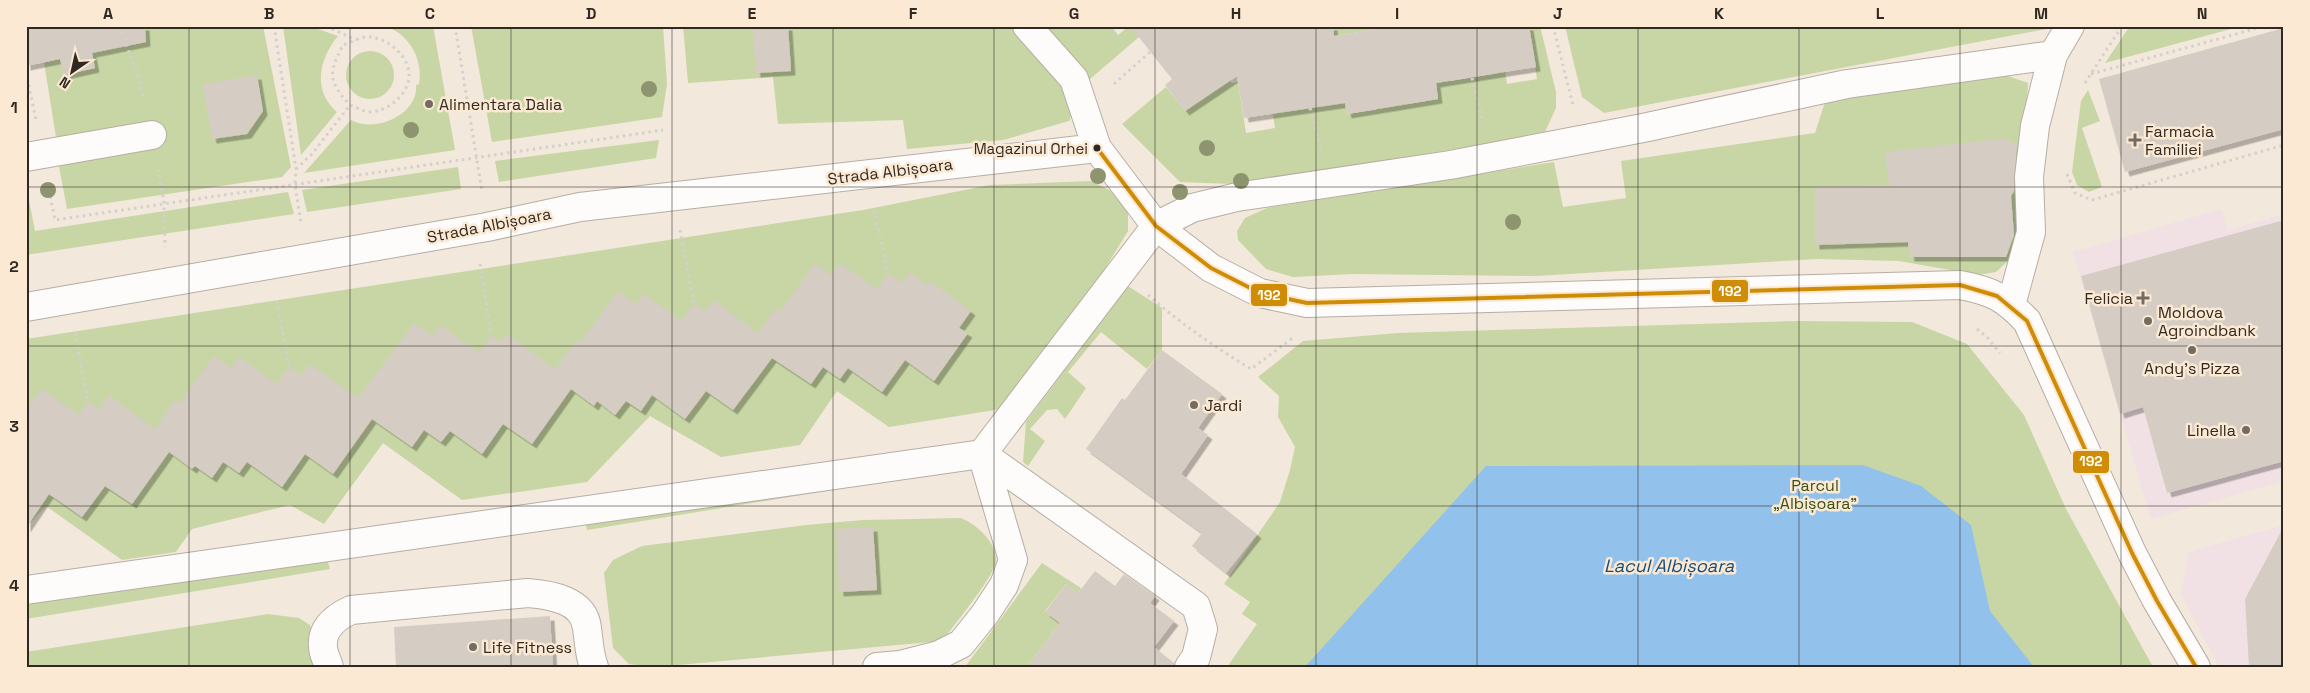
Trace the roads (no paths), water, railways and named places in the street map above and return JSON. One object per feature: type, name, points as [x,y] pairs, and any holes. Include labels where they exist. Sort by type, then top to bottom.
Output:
[{"type":"lane","points":[[1027,26],[1074,79],[1097,148],[1156,226],[1211,268],[1260,293],[1307,303],[1960,285],[1987,290],[2011,305],[2027,321],[2132,553],[2157,601],[2196,667]]},
{"type":"lane","points":[[2011,305],[2031,232],[2029,177],[2035,126],[2053,55],[2070,26]]},
{"type":"lane","points":[[982,454],[1156,226],[1192,208],[1237,197],[1490,158],[1847,84],[2053,55]]},
{"type":"lane","points":[[34,156],[152,135]]},
{"type":"lane","name":"Strada Albișoara","points":[[26,307],[480,228],[580,206],[1097,148]]},
{"type":"lane","points":[[877,667],[900,665],[939,655],[960,644],[986,614],[1004,585],[1012,560],[982,454]]},
{"type":"lane","points":[[26,590],[982,454],[1196,606],[1203,629],[1196,657],[1189,667]]},
{"type":"lane","points":[[329,667],[322,646],[324,633],[334,618],[350,610],[528,594],[556,596],[575,606],[583,615],[587,626],[588,646],[594,667]]},
{"type":"water","name":"Lacul Albișoara","points":[[1863,465],[1921,486],[1971,525],[1990,611],[2034,667],[1305,667],[1486,466]]},
{"type":"place","name":"Alimentara Dalia","points":[[429,104]]},
{"type":"place","name":"Farmacia Familiei","points":[[2135,140]]},
{"type":"place","name":"Magazinul Orhei","points":[[1097,148]]},
{"type":"place","name":"Felicia","points":[[2143,298]]},
{"type":"place","name":"Moldova Agroindbank","points":[[2148,321]]},
{"type":"place","name":"Andy's Pizza","points":[[2192,350]]},
{"type":"place","name":"Jardi","points":[[1194,405]]},
{"type":"place","name":"Linella","points":[[2246,430]]},
{"type":"place","name":"Life Fitness","points":[[473,647]]},
{"type":"park label","name":"Parcul „Albișoara”","points":[[1815,494]]}]
